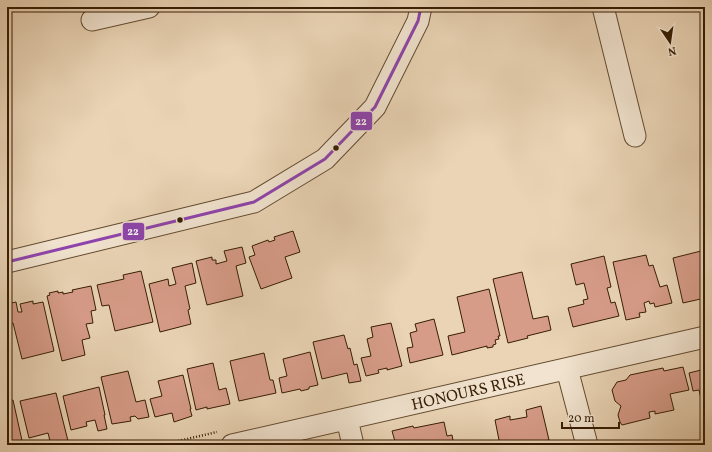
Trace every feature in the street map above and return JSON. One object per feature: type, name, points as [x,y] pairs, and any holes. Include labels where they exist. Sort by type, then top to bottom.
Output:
[{"type":"street","points":[[92,20],[149,7]]},
{"type":"street","points":[[7,262],[254,202],[325,159],[375,107],[418,21],[421,7]]},
{"type":"street","points":[[603,7],[636,136]]},
{"type":"street","name":"HONOURS RISE","points":[[232,445],[705,337]]},
{"type":"street","points":[[567,369],[587,445]]},
{"type":"street","points":[[347,419],[353,445]]},
{"type":"building","points":[[293,231],[300,252],[285,257],[292,278],[261,289],[249,257],[255,255],[252,246],[268,240],[269,242],[275,240],[274,237]]},
{"type":"building","points":[[242,247],[246,263],[236,266],[243,296],[207,305],[196,261],[212,257],[212,260],[216,260],[216,264],[227,261],[224,251]]},
{"type":"building","points":[[705,250],[705,298],[683,303],[673,258]]},
{"type":"building","points":[[646,255],[649,266],[653,265],[660,287],[667,285],[672,303],[655,307],[654,303],[650,304],[649,301],[644,303],[646,312],[639,313],[640,317],[626,320],[613,262]]},
{"type":"building","points":[[604,256],[611,287],[607,288],[611,303],[615,302],[619,316],[573,327],[568,308],[584,304],[583,300],[588,299],[584,283],[576,285],[571,264]]},
{"type":"building","points":[[192,263],[196,283],[185,286],[190,309],[188,310],[191,324],[160,332],[149,284],[168,279],[169,286],[176,284],[172,268]]},
{"type":"building","points":[[141,271],[153,322],[115,331],[109,305],[102,306],[97,285],[124,279],[123,275]]},
{"type":"building","points":[[522,272],[533,319],[548,316],[551,330],[527,336],[528,338],[508,343],[493,279]]},
{"type":"building","points":[[91,286],[96,310],[91,311],[93,323],[86,324],[90,338],[82,340],[85,355],[62,361],[47,296],[50,295],[49,293],[58,291],[58,293],[63,292],[63,294],[73,292],[72,290]]},
{"type":"building","points":[[489,289],[500,336],[498,336],[499,339],[495,340],[496,344],[493,345],[493,347],[487,348],[487,346],[452,355],[448,336],[465,332],[457,297]]},
{"type":"building","points":[[33,301],[33,304],[43,302],[54,351],[22,359],[13,323],[7,325],[7,304],[16,302],[18,312],[22,312],[20,304]]},
{"type":"building","points":[[434,319],[443,355],[410,363],[407,348],[413,347],[410,333],[417,331],[415,324]]},
{"type":"building","points":[[391,323],[402,366],[387,370],[387,368],[378,370],[379,373],[366,376],[361,358],[371,356],[367,339],[373,337],[371,327]]},
{"type":"building","points":[[344,335],[348,349],[350,348],[354,365],[357,364],[361,381],[349,383],[347,373],[322,379],[313,342]]},
{"type":"building","points":[[310,352],[318,385],[301,391],[300,389],[282,393],[279,378],[287,376],[283,359]]},
{"type":"building","points":[[264,353],[270,380],[273,380],[276,393],[239,401],[230,361]]},
{"type":"building","points":[[213,363],[219,390],[226,388],[230,404],[196,410],[187,369]]},
{"type":"building","points":[[683,367],[689,390],[670,394],[674,410],[655,414],[655,411],[649,412],[650,418],[622,425],[618,415],[621,406],[615,401],[612,390],[617,382],[626,380],[630,375],[663,368],[664,371]]},
{"type":"building","points":[[705,369],[704,412],[699,390],[693,391],[689,373]]},
{"type":"building","points":[[128,371],[136,402],[145,400],[149,417],[138,419],[135,416],[130,417],[131,421],[112,424],[101,377]]},
{"type":"building","points":[[183,375],[192,416],[174,422],[172,413],[155,417],[150,399],[162,396],[158,381]]},
{"type":"building","points":[[99,387],[107,429],[98,431],[95,420],[86,422],[87,426],[71,430],[63,396]]},
{"type":"building","points":[[56,393],[68,441],[51,445],[48,433],[29,438],[20,401]]},
{"type":"building","points":[[13,400],[23,445],[7,445],[7,401]]},
{"type":"building","points":[[541,406],[549,440],[526,445],[500,445],[495,420],[510,416],[510,420],[527,417],[526,410]]},
{"type":"building","points":[[444,422],[447,436],[452,435],[454,445],[396,445],[392,431],[413,426],[414,428]]},
{"type":"transit line","name":"22","points":[[7,262],[254,202],[325,159],[375,107],[418,21],[421,7]]}]
